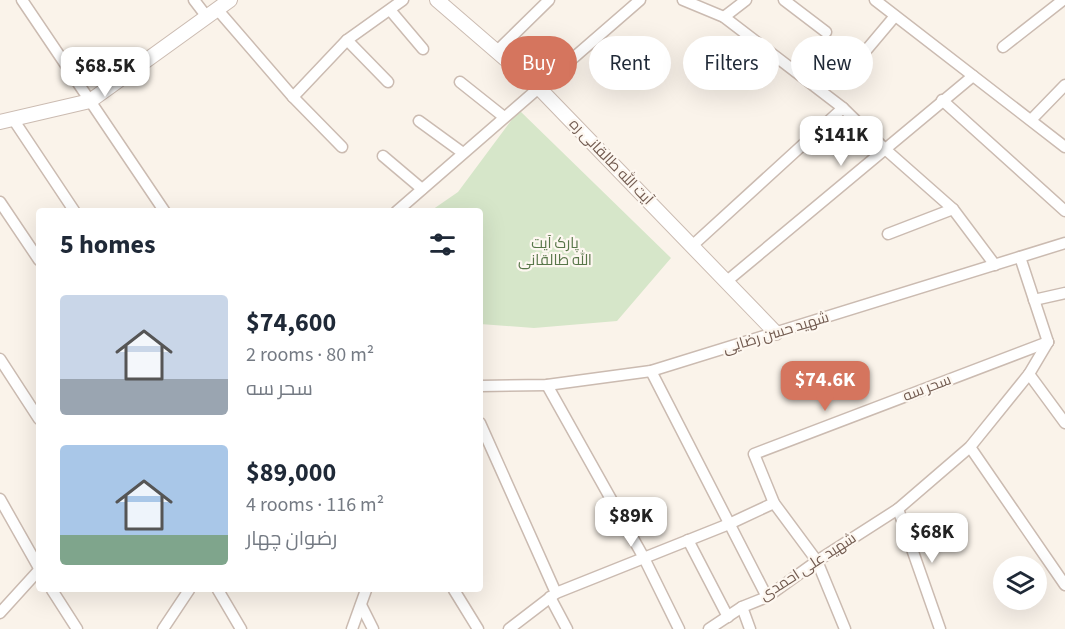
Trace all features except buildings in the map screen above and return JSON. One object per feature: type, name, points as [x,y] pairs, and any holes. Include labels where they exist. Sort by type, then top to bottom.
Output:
[{"type":"street","points":[[21,0],[162,208]]},
{"type":"street","points":[[194,0],[212,13],[342,147]]},
{"type":"street","points":[[72,208],[7,121],[90,101],[230,0]]},
{"type":"street","points":[[293,97],[347,40],[403,0]]},
{"type":"street","name":"آیت الله طالقانی ره","points":[[437,0],[501,56]]},
{"type":"street","points":[[496,52],[549,0]]},
{"type":"street","points":[[577,55],[640,0]]},
{"type":"street","points":[[683,0],[724,17],[843,108],[953,209],[995,265]]},
{"type":"street","points":[[724,17],[746,0]]},
{"type":"street","points":[[784,0],[826,32]]},
{"type":"street","points":[[875,0],[1065,147]]},
{"type":"street","points":[[1003,47],[1063,0]]},
{"type":"street","points":[[390,10],[423,49]]},
{"type":"street","points":[[873,42],[895,16]]},
{"type":"street","points":[[347,40],[388,82]]},
{"type":"street","points":[[727,281],[973,75]]},
{"type":"street","points":[[460,82],[504,117]]},
{"type":"street","points":[[1031,120],[1065,85]]},
{"type":"street","points":[[401,208],[537,90]]},
{"type":"street","name":"آیت الله طالقانی ره","points":[[541,90],[776,333]]},
{"type":"street","points":[[942,100],[1065,211]]},
{"type":"street","points":[[693,245],[843,108]]},
{"type":"street","points":[[420,121],[463,153]]},
{"type":"street","points":[[383,156],[422,189]]},
{"type":"street","points":[[0,202],[36,256]]},
{"type":"street","points":[[888,234],[953,209]]},
{"type":"street","name":"شهید حسن رضایی","points":[[483,386],[547,384],[651,371],[1065,243]]},
{"type":"street","points":[[1020,257],[1048,342]]},
{"type":"street","points":[[1034,300],[1065,293]]},
{"type":"street","name":"شهید علی احمدی","points":[[709,629],[742,607],[767,597],[817,561],[898,509],[970,447],[1029,374],[1048,342]]},
{"type":"street","name":"سحر سه","points":[[845,629],[817,561],[774,503],[754,454],[1048,342]]},
{"type":"street","points":[[0,359],[36,414]]},
{"type":"street","points":[[651,371],[767,597]]},
{"type":"street","points":[[1029,374],[1065,423]]},
{"type":"street","points":[[547,384],[644,558],[679,629]]},
{"type":"street","points":[[483,430],[567,629]]},
{"type":"street","points":[[970,447],[1065,585]]},
{"type":"street","points":[[0,500],[36,564]]},
{"type":"street","points":[[509,629],[553,595],[729,524],[774,503]]},
{"type":"street","points":[[898,509],[940,629]]},
{"type":"street","points":[[688,540],[728,617]]},
{"type":"street","points":[[0,613],[36,572]]},
{"type":"street","points":[[53,592],[77,629]]},
{"type":"street","points":[[163,629],[188,592]]},
{"type":"street","points":[[219,592],[241,629]]},
{"type":"street","points":[[352,629],[365,592]]},
{"type":"street","points":[[455,592],[478,629]]},
{"type":"street","points":[[360,605],[373,629]]},
{"type":"street","points":[[742,607],[750,629]]},
{"type":"green space","name":"پارک آیت الله طالقانی","points":[[519,110],[671,258],[617,321],[534,328],[483,324],[483,208],[435,208],[458,192]]}]
